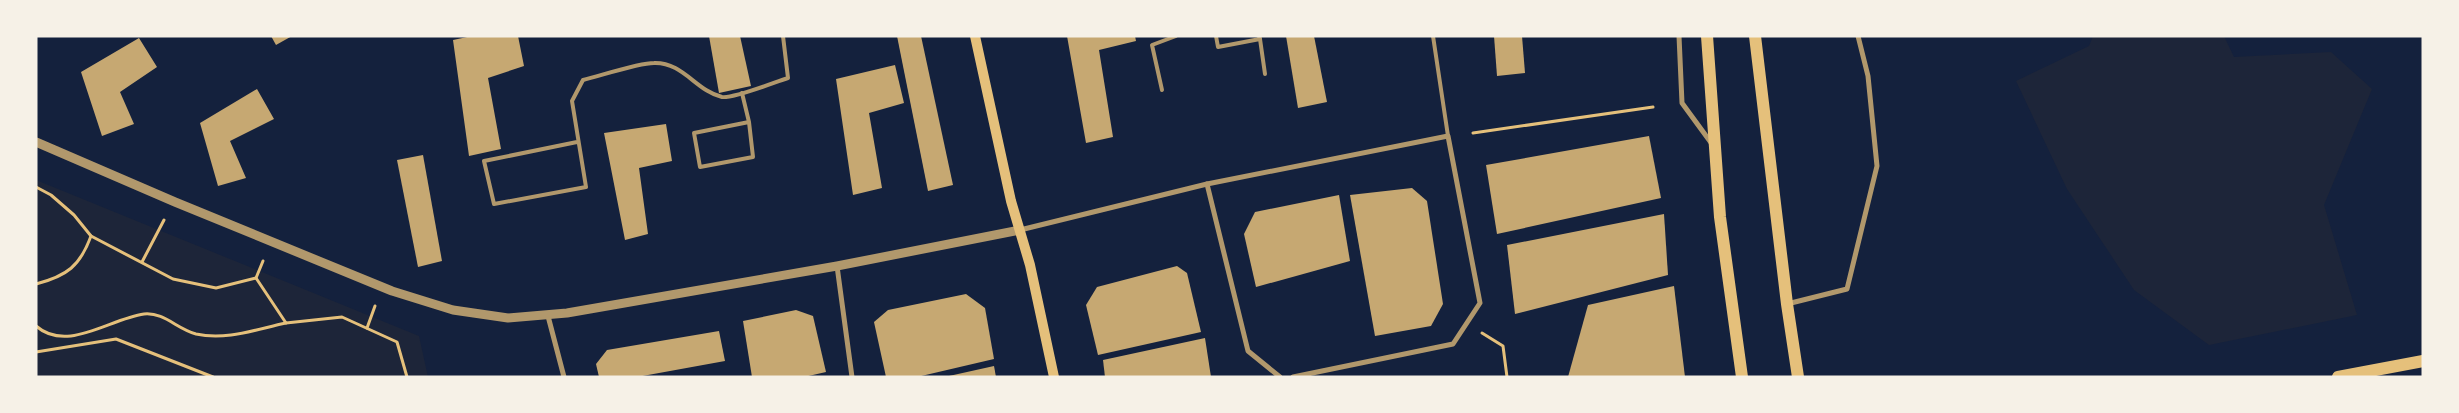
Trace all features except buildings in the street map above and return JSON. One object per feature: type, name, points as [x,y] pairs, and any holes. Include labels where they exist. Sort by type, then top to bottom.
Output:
[{"type":"main road","points":[[975,36],[1020,230],[1030,265],[1054,377]]},
{"type":"main road","points":[[1706,36],[1720,216],[1742,377]]},
{"type":"main road","points":[[1755,36],[1787,304],[1798,376]]},
{"type":"main road","points":[[1735,377],[1739,356]]},
{"type":"main road","points":[[2338,377],[2423,361]]},
{"type":"street","points":[[1679,36],[1682,103],[1715,148]]},
{"type":"street","points":[[1787,304],[1847,288],[1877,166],[1868,76],[1858,36]]},
{"type":"street","points":[[36,142],[175,202],[392,291],[454,310],[508,318],[548,316],[837,266],[1020,230],[1207,184],[1448,136],[1480,304],[1453,344],[1293,377]]},
{"type":"street","points":[[1207,184],[1248,351],[1280,377]]},
{"type":"street","points":[[837,266],[852,377]]},
{"type":"street","points":[[548,316],[564,377]]},
{"type":"lane","points":[[577,142],[484,161],[494,204],[586,187],[577,142],[572,100],[583,80],[654,63],[681,69],[697,84],[722,97],[742,93],[788,78],[783,36]]},
{"type":"lane","points":[[1162,90],[1152,45],[1176,36]]},
{"type":"lane","points":[[1216,36],[1218,47],[1259,38],[1266,74]]},
{"type":"lane","points":[[1433,36],[1448,136]]},
{"type":"lane","points":[[742,93],[749,122],[753,157],[700,167],[694,133],[749,122]]},
{"type":"path","points":[[1473,133],[1653,107]]},
{"type":"path","points":[[36,187],[51,195],[74,215],[91,236],[173,279],[216,288],[256,278]]},
{"type":"path","points":[[142,262],[164,220]]},
{"type":"path","points":[[36,284],[59,278],[83,256],[91,236]]},
{"type":"path","points":[[256,278],[263,262]]},
{"type":"path","points":[[256,278],[286,323]]},
{"type":"path","points":[[367,328],[375,306]]},
{"type":"path","points":[[36,326],[46,334],[71,337],[128,316],[154,313],[195,334],[226,337],[286,323],[342,317],[397,342],[408,377]]},
{"type":"path","points":[[1482,333],[1503,346],[1507,377]]},
{"type":"path","points":[[36,352],[116,339],[213,377]]},
{"type":"shaded area","points":[[2093,36],[2224,36],[2234,57],[2331,52],[2372,89],[2324,205],[2357,315],[2209,345],[2134,290],[2067,189],[2016,81],[2089,46]]},
{"type":"shaded area","points":[[36,180],[419,336],[428,377],[36,377]]}]
